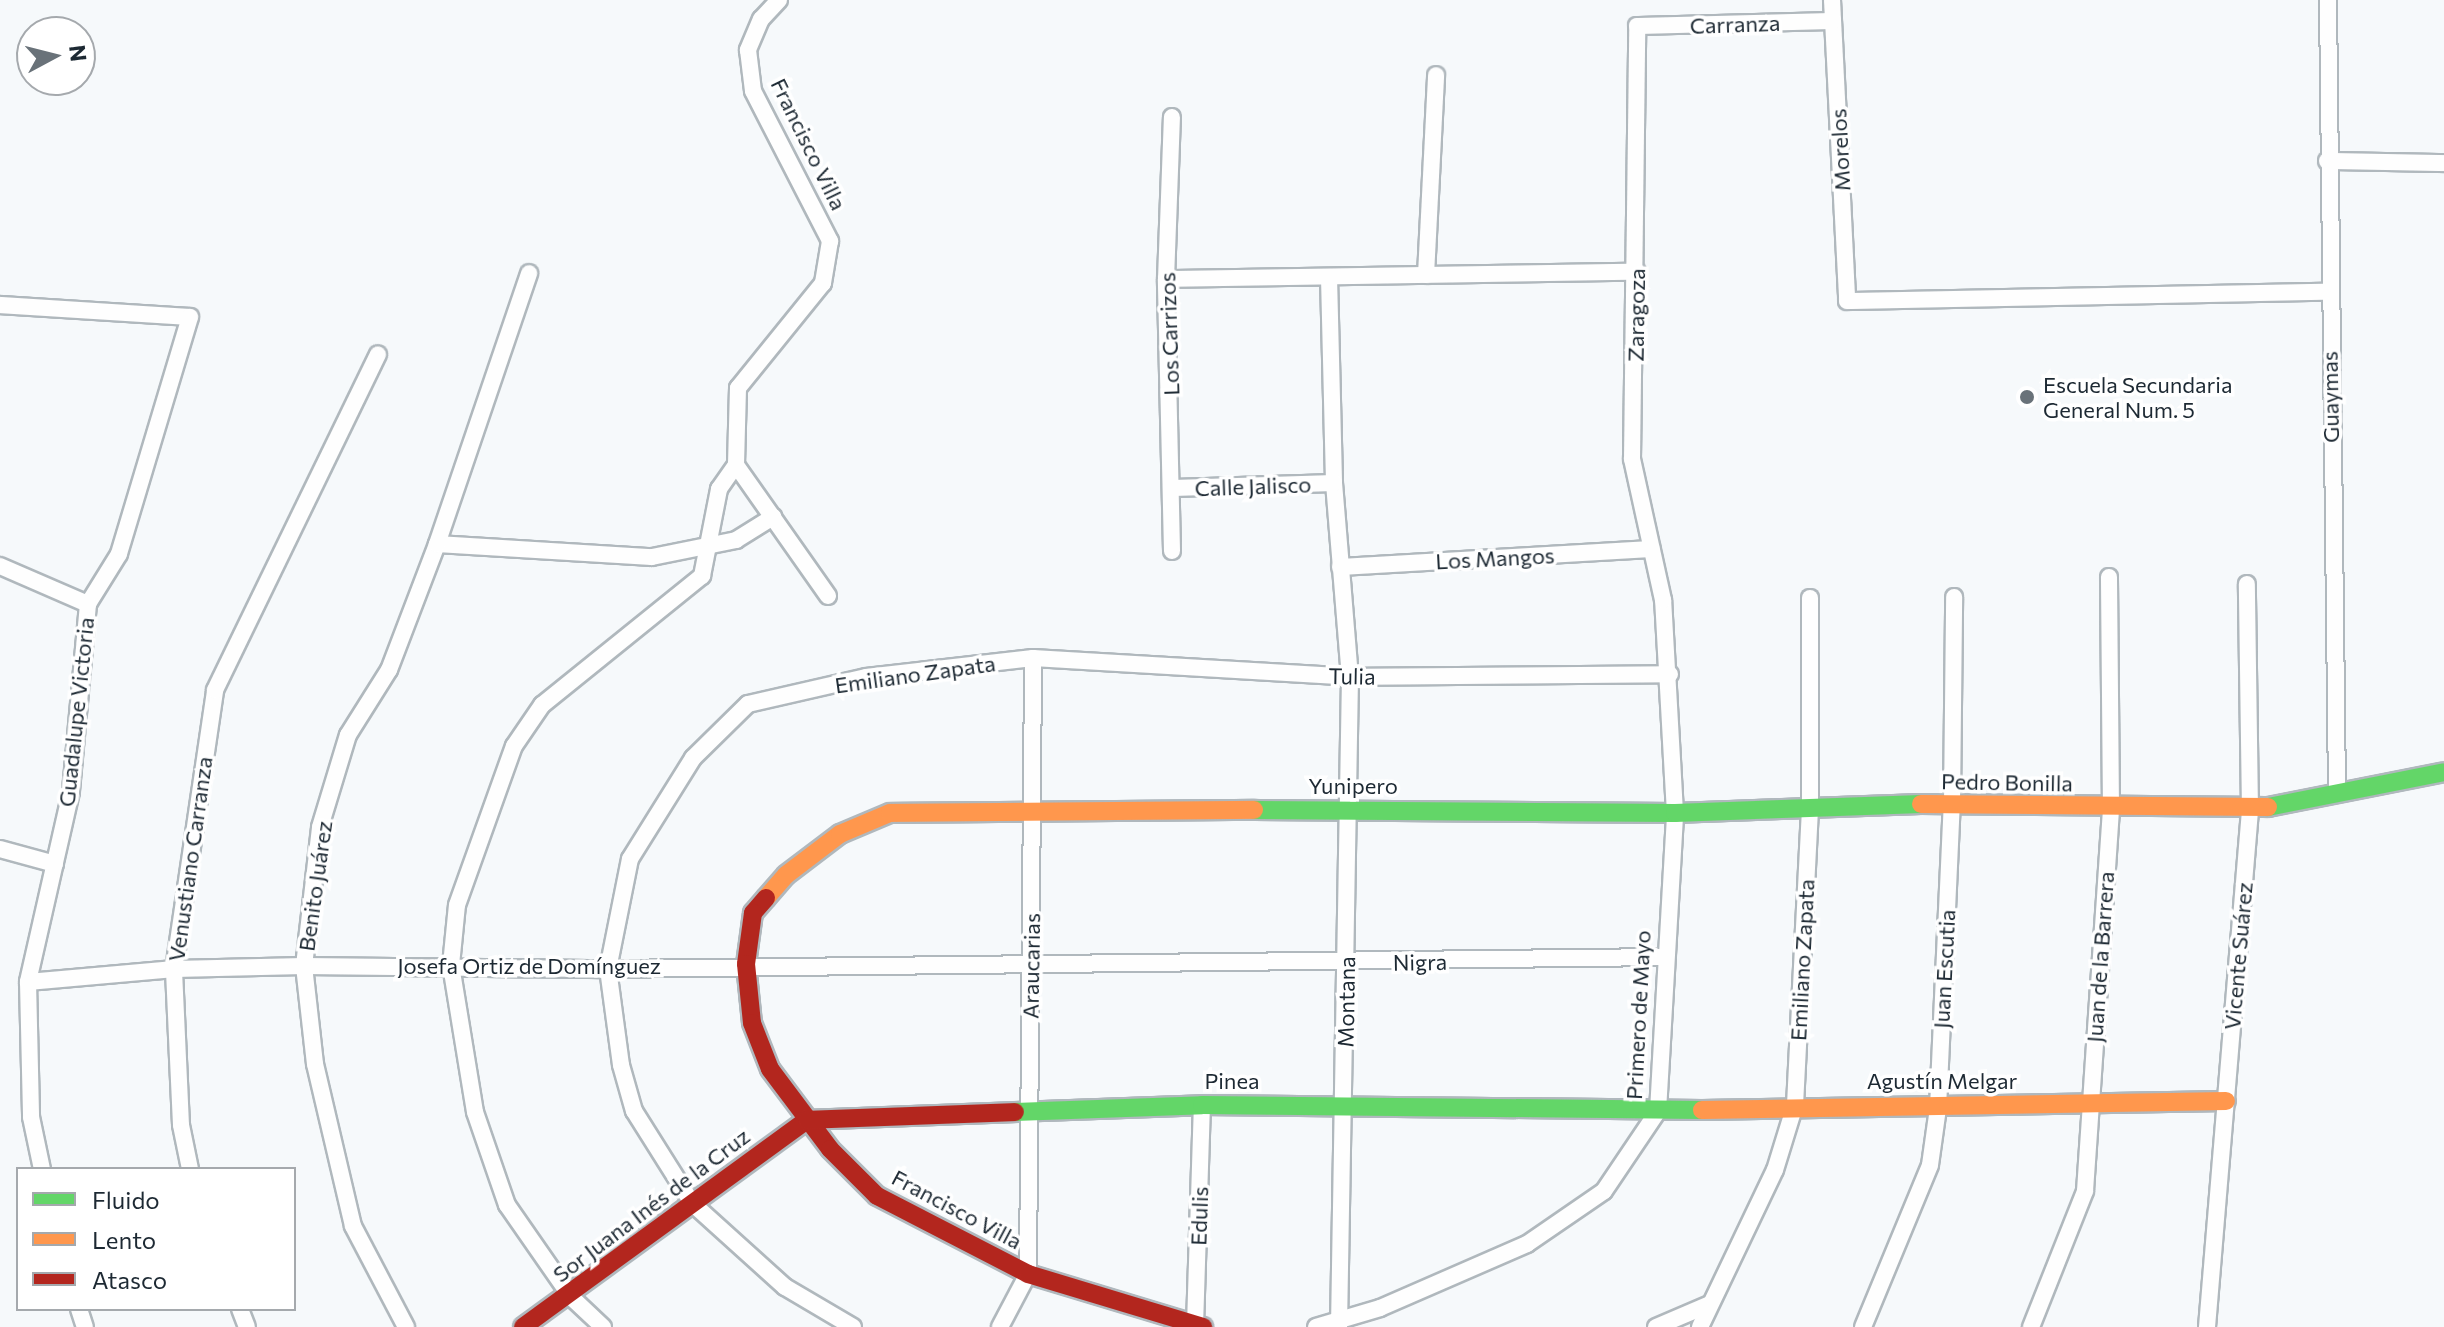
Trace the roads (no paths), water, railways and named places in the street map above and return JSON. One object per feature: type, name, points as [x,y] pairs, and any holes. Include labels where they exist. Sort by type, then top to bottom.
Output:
[{"type":"street","name":"Francisco Villa","points":[[736,465],[738,388],[823,283],[830,241],[753,91],[748,50],[761,19],[779,0]]},
{"type":"street","name":"Morelos","points":[[1832,0],[1847,301],[2328,292]]},
{"type":"street","name":"Guaymas","points":[[2328,0],[2328,292],[2337,793]]},
{"type":"street","name":"Carranza","points":[[1637,26],[1833,21]]},
{"type":"street","name":"Zaragoza","points":[[1637,26],[1637,272],[1632,459],[1663,600]]},
{"type":"street","points":[[1426,275],[1436,75]]},
{"type":"street","name":"Los Carrizos","points":[[1172,117],[1166,279],[1172,551]]},
{"type":"street","points":[[2327,161],[2444,163]]},
{"type":"street","points":[[1166,279],[1637,272]]},
{"type":"street","name":"Benito Juárez","points":[[406,1327],[353,1226],[318,1079],[304,966],[320,827],[348,735],[389,670],[437,544],[529,273]]},
{"type":"street","name":"Montana","points":[[1329,277],[1334,483],[1350,677],[1339,1325]]},
{"type":"street","name":"Guadalupe Victoria","points":[[0,305],[190,317],[119,554],[88,604],[71,792],[28,982],[31,1117],[42,1167]]},
{"type":"street","name":"Venustiano Carranza","points":[[190,1167],[181,1125],[174,969],[215,690],[378,354]]},
{"type":"street","points":[[603,1327],[571,1297],[507,1205],[475,1112],[451,965],[457,905],[514,746],[542,705],[702,576],[719,489],[736,465],[828,596]]},
{"type":"street","name":"Calle Jalisco","points":[[1173,488],[1334,483]]},
{"type":"street","points":[[437,544],[652,557],[736,540],[773,517]]},
{"type":"street","name":"Los Mangos","points":[[1340,567],[1651,549]]},
{"type":"street","points":[[0,566],[88,604]]},
{"type":"street","name":"Juan de la Barrera","points":[[2036,1326],[2085,1191],[2111,809],[2109,577]]},
{"type":"street","name":"Vicente Suárez","points":[[2207,1327],[2250,811],[2247,584]]},
{"type":"street","name":"Juan Escutia","points":[[1863,1327],[1930,1165],[1938,1108],[1952,803],[1954,597]]},
{"type":"street","name":"Emiliano Zapata","points":[[1705,1325],[1710,1304],[1775,1170],[1795,1105],[1810,811],[1810,598]]},
{"type":"street","name":"Primero de Mayo","points":[[1316,1327],[1339,1325],[1527,1244],[1604,1191],[1658,1111],[1664,957],[1675,813],[1670,674],[1663,600]]},
{"type":"street","name":"Tulia","points":[[1033,658],[1350,677],[1670,674]]},
{"type":"street","name":"Emiliano Zapata","points":[[853,1327],[785,1287],[692,1203],[634,1111],[621,1065],[608,969],[630,859],[693,758],[748,704],[866,677],[1033,658]]},
{"type":"street","name":"Araucarias","points":[[1028,1274],[1033,658]]},
{"type":"street","name":"Pedro Bonilla","points":[[1675,813],[1810,811],[1952,803],[2250,811],[2444,772]]},
{"type":"street","name":"Yunipero","points":[[1032,814],[1350,809],[1675,813]]},
{"type":"street","name":"Francisco Villa","points":[[1028,1274],[877,1196],[807,1120],[770,1069],[752,1023],[746,964],[753,913],[786,875],[840,834],[890,813],[1032,814]]},
{"type":"street","points":[[0,849],[55,864]]},
{"type":"street","name":"Nigra","points":[[1031,961],[1347,963],[1664,957]]},
{"type":"street","name":"Josefa Ortiz de Domínguez","points":[[28,982],[174,969],[304,966],[451,965],[608,969],[1031,961]]},
{"type":"street","name":"Agustín Melgar","points":[[1658,1111],[1795,1105],[1938,1108],[2226,1101]]},
{"type":"street","name":"Pinea","points":[[807,1120],[1202,1105],[1658,1111]]},
{"type":"street","name":"Edulis","points":[[1195,1326],[1202,1105]]},
{"type":"street","name":"Sor Juana Inés de la Cruz","points":[[523,1327],[571,1297],[692,1203],[807,1120]]},
{"type":"street","points":[[1000,1327],[1028,1274],[1203,1327]]},
{"type":"street","points":[[1656,1327],[1710,1304]]},
{"type":"place","name":"Escuela Secundaria General Num. 5","points":[[2027,397]]}]
